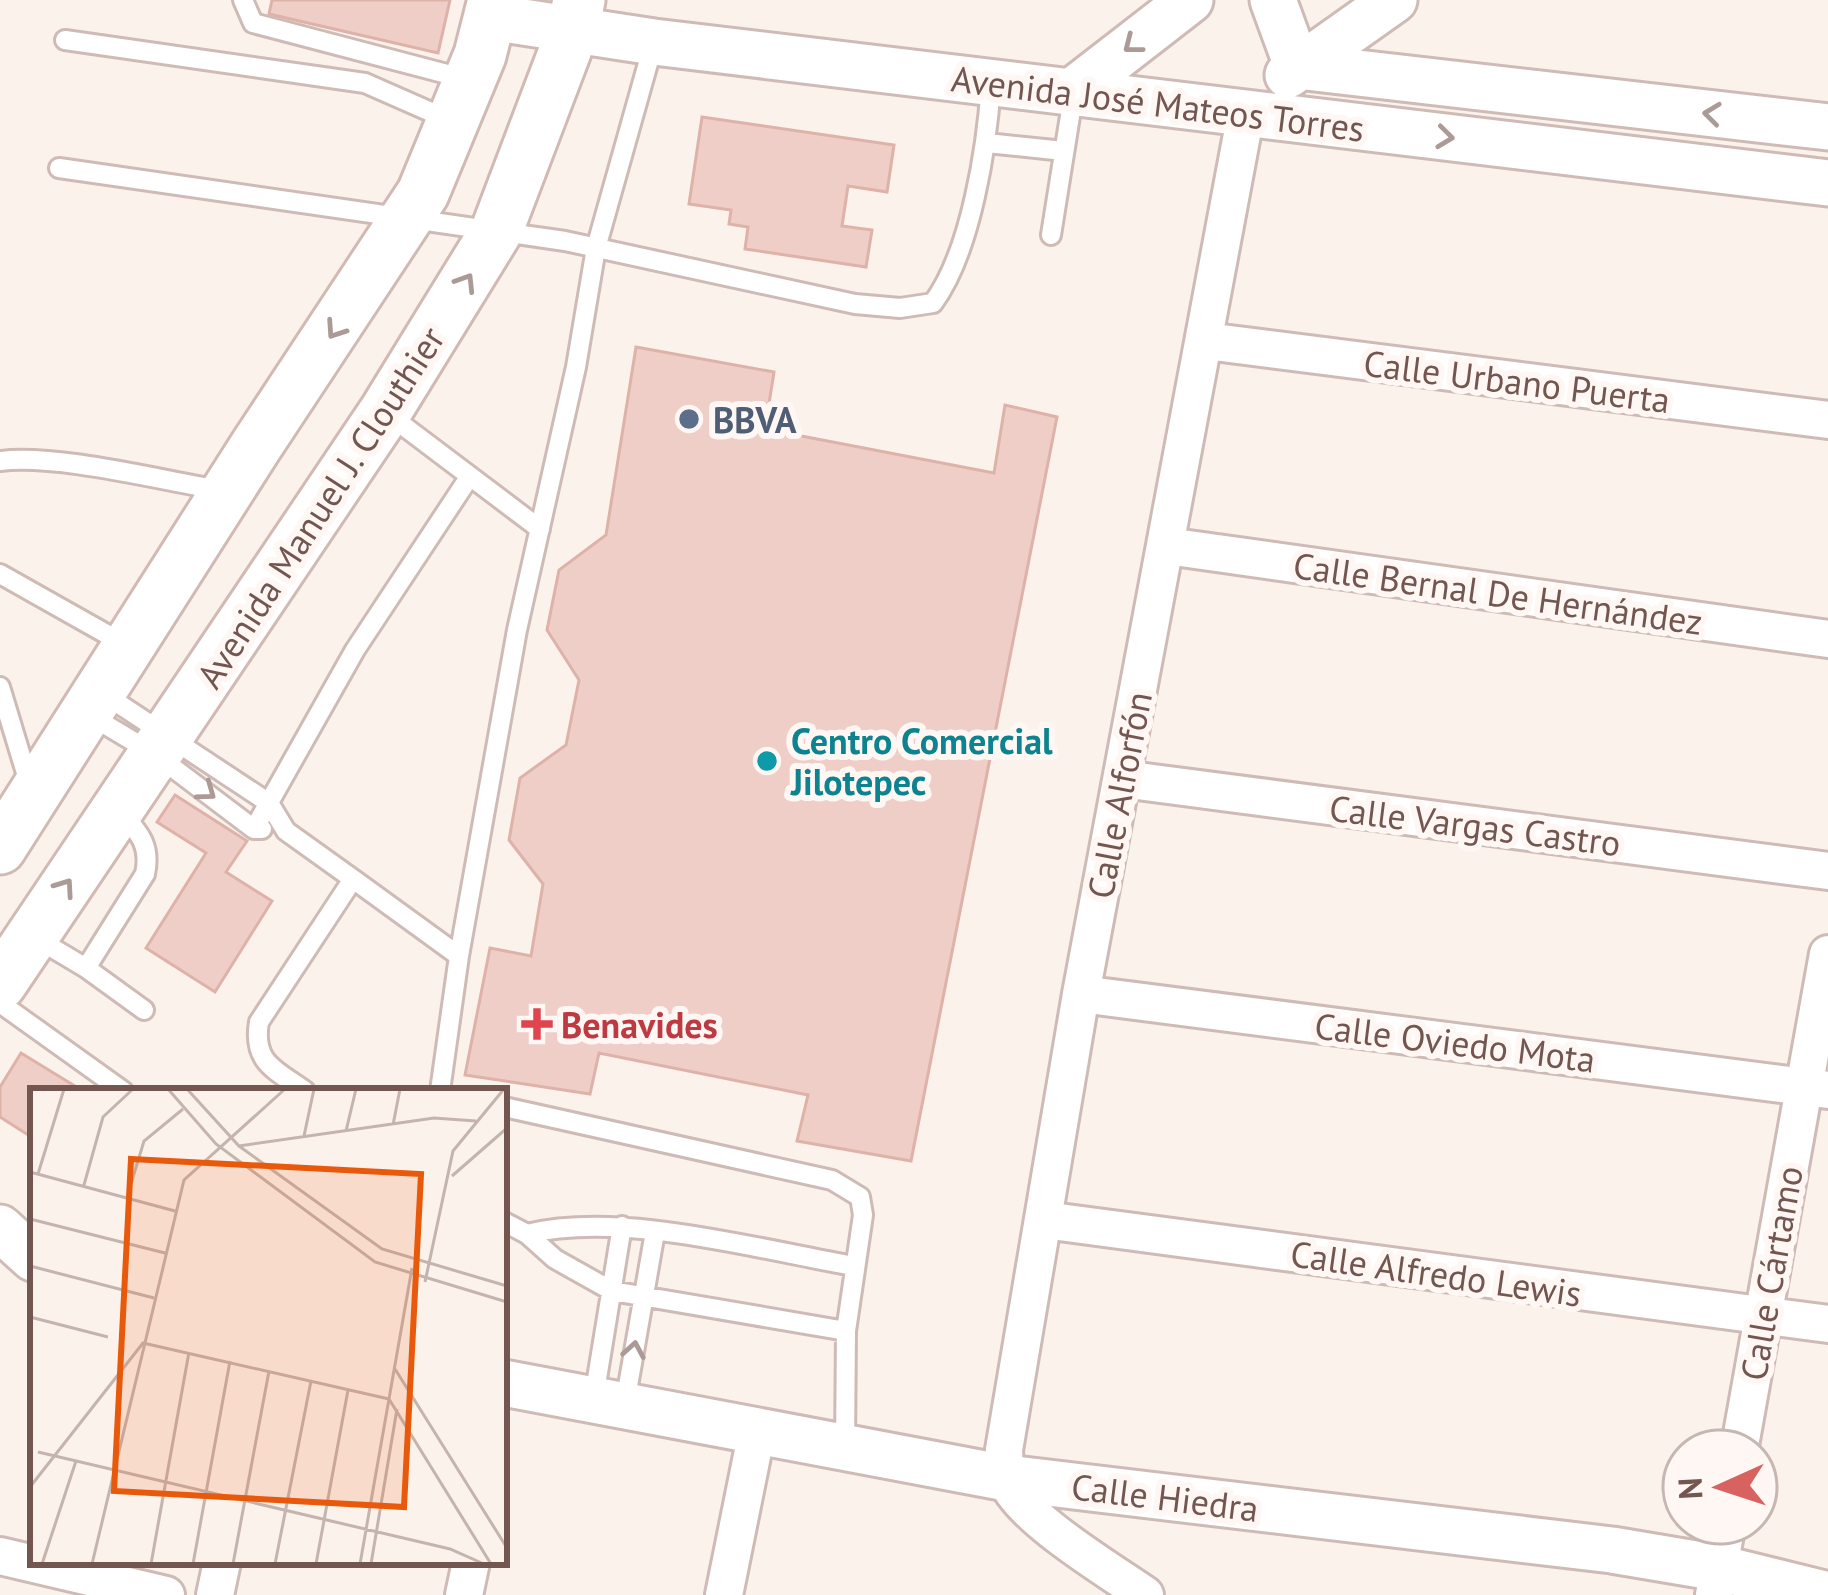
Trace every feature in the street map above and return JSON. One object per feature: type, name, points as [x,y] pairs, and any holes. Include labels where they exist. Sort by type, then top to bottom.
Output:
[{"type":"main road","points":[[0,848],[423,193],[462,101],[492,9]]},
{"type":"main road","name":"Avenida Manuel J. Clouthier","points":[[0,984],[385,412],[497,230],[576,15]]},
{"type":"street","points":[[1074,90],[1190,0]]},
{"type":"street","name":"Avenida José Mateos Torres","points":[[1273,0],[1297,66],[1828,127]]},
{"type":"street","points":[[1246,113],[1297,66],[1394,0]]},
{"type":"street","name":"Avenida José Mateos Torres","points":[[492,9],[576,15],[654,42],[1828,183]]},
{"type":"street","name":"Calle Alforfón","points":[[1006,1478],[1004,1450],[1081,994],[1246,113]]},
{"type":"street","name":"Calle Urbano Puerta","points":[[1206,341],[1828,420]]},
{"type":"street","name":"Calle Bernal De Hernández","points":[[1167,546],[1828,639]]},
{"type":"street","name":"Calle Vargas Castro","points":[[1122,779],[1828,872]]},
{"type":"street","name":"Calle Cártamo","points":[[1743,1427],[1763,1316],[1816,1088],[1828,954]]},
{"type":"street","name":"Calle Oviedo Mota","points":[[1081,994],[1816,1088]]},
{"type":"street","name":"Calle Alfredo Lewis","points":[[1044,1220],[1828,1324]]},
{"type":"street","points":[[0,1228],[30,1255]]},
{"type":"street","name":"Calle Hiedra","points":[[507,1387],[610,1400],[1006,1478],[1589,1547],[1716,1582],[1828,1595]]},
{"type":"street","points":[[724,1595],[757,1431]]},
{"type":"street","points":[[1006,1478],[1021,1502],[1145,1595]]},
{"type":"street","points":[[1716,1582],[1723,1547]]},
{"type":"street","points":[[0,1556],[30,1563]]},
{"type":"street","points":[[38,1565],[166,1595]]},
{"type":"street","points":[[215,1595],[221,1565]]},
{"type":"street","points":[[464,1595],[470,1565]]},
{"type":"lane","points":[[243,0],[253,22],[462,101]]},
{"type":"lane","points":[[65,40],[462,101]]},
{"type":"lane","points":[[440,1088],[496,739],[576,367],[596,248],[654,42]]},
{"type":"lane","points":[[59,168],[497,230],[855,304],[899,308],[934,302],[948,283],[987,142],[991,84]]},
{"type":"lane","points":[[1051,235],[1074,90]]},
{"type":"lane","points":[[987,142],[1064,151]]},
{"type":"lane","points":[[385,412],[540,530]]},
{"type":"lane","points":[[0,461],[56,463],[228,491]]},
{"type":"lane","points":[[254,829],[356,650],[470,476]]},
{"type":"lane","points":[[0,574],[130,647]]},
{"type":"lane","points":[[0,687],[33,796]]},
{"type":"lane","points":[[94,703],[269,802],[286,831],[459,956]]},
{"type":"lane","points":[[163,746],[254,829],[286,831]]},
{"type":"lane","points":[[86,968],[145,874],[145,841],[119,809]]},
{"type":"lane","points":[[301,1088],[266,1063],[256,1040],[259,1022],[353,879]]},
{"type":"lane","points":[[32,936],[144,1010]]},
{"type":"lane","points":[[0,1003],[119,1088]]},
{"type":"lane","points":[[507,1109],[832,1180],[860,1197],[863,1215],[846,1331],[845,1447]]},
{"type":"lane","points":[[507,1224],[555,1259],[612,1291],[846,1331]]},
{"type":"lane","points":[[526,1234],[579,1225],[622,1226],[854,1266]]},
{"type":"lane","points":[[610,1400],[612,1291],[622,1226]]},
{"type":"lane","points":[[610,1400],[643,1296],[655,1232]]},
{"type":"building","points":[[272,0],[450,0],[438,53],[269,14]]},
{"type":"building","points":[[702,117],[894,145],[887,192],[848,186],[842,226],[872,230],[866,267],[745,249],[748,227],[729,224],[731,210],[689,204]]},
{"type":"building","name":"Centro Comercial Jilotepec","points":[[636,347],[774,372],[765,429],[994,473],[1005,405],[1057,417],[911,1161],[797,1141],[808,1095],[599,1053],[590,1094],[465,1075],[490,948],[531,956],[543,884],[509,840],[520,778],[566,745],[579,680],[547,630],[559,570],[606,535]]},
{"type":"building","points":[[175,795],[247,841],[226,872],[272,901],[215,992],[146,948],[206,853],[157,822]]},
{"type":"building","points":[[21,1053],[78,1088],[30,1088],[30,1136],[0,1117],[0,1087]]},
{"type":"place","name":"BBVA","points":[[689,419]]},
{"type":"place","name":"Centro Comercial Jilotepec","points":[[767,761]]},
{"type":"place","name":"Benavides","points":[[537,1024]]}]
